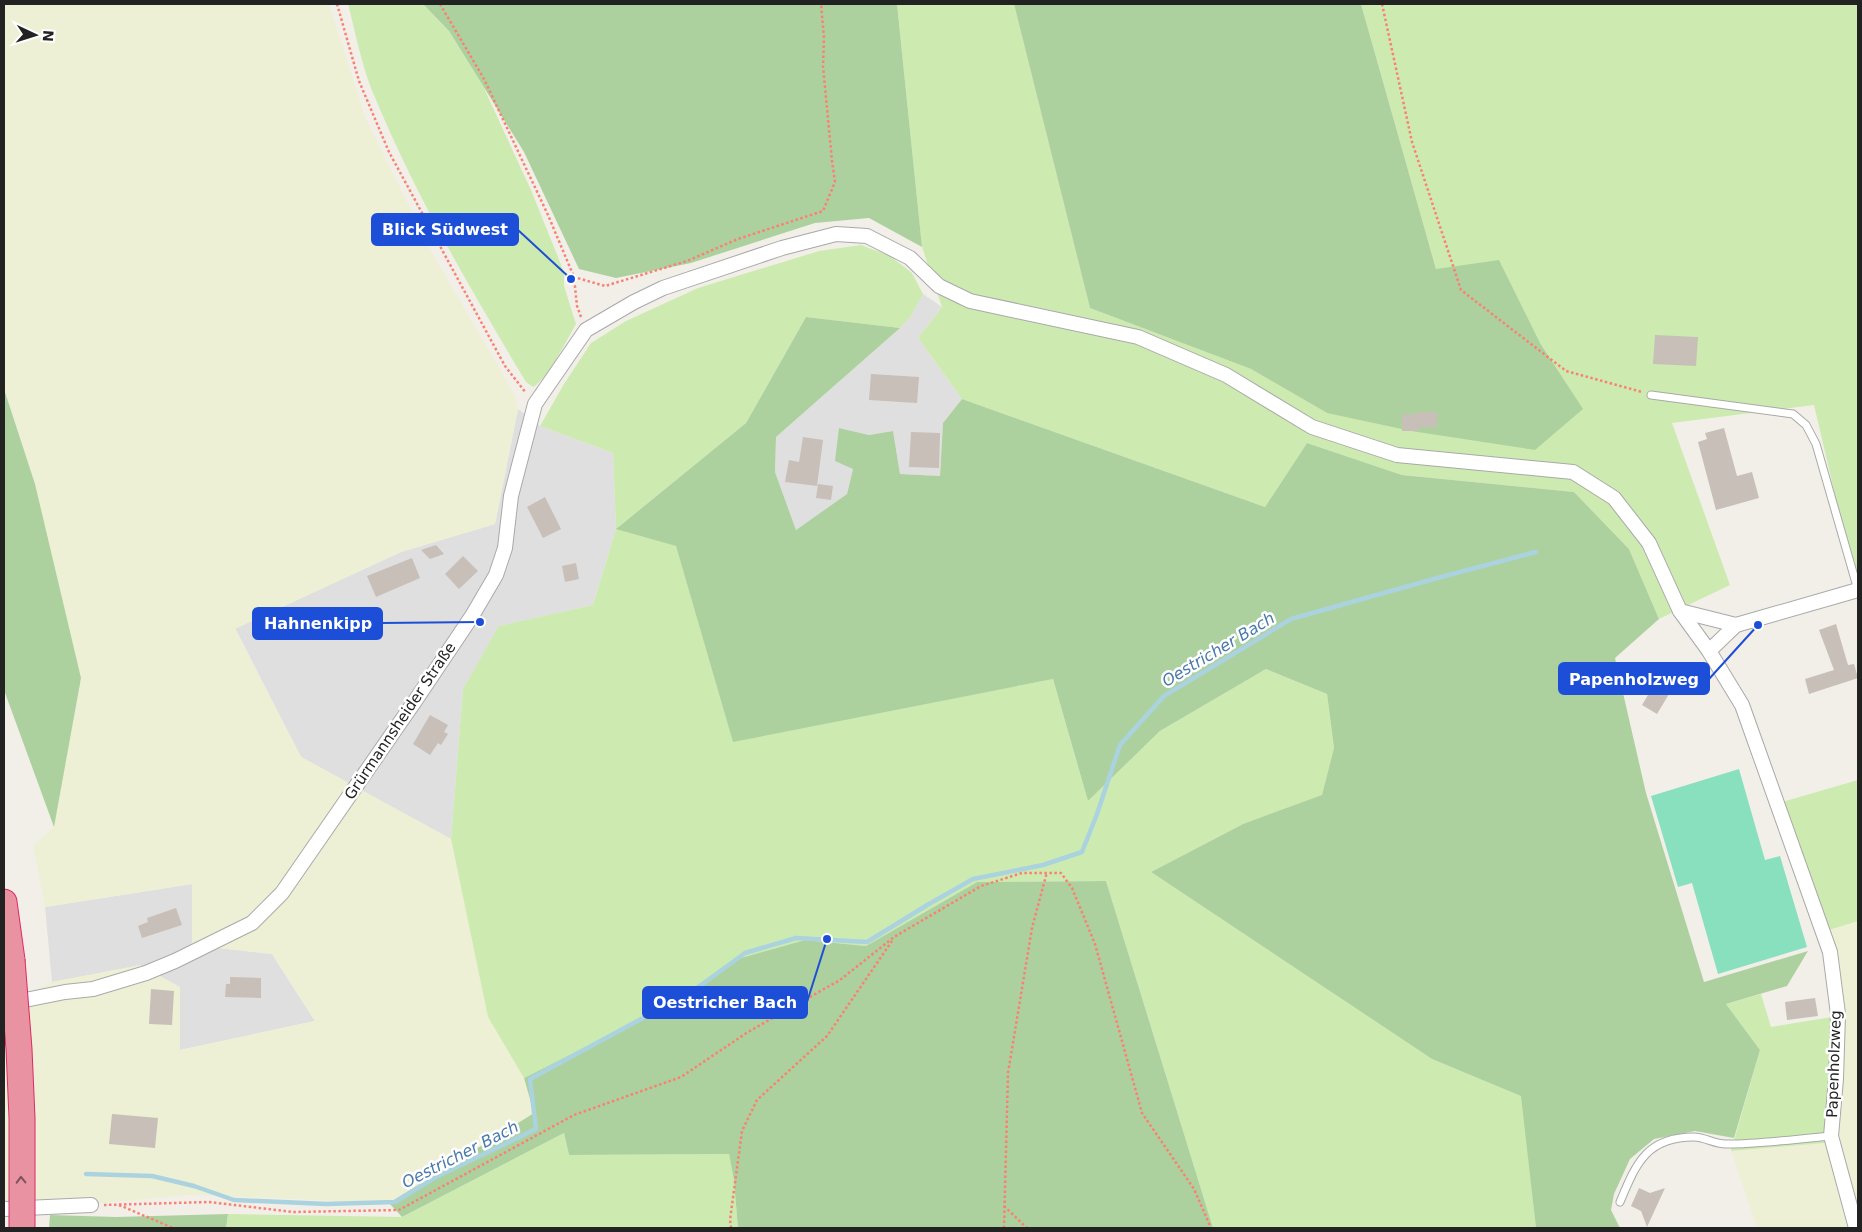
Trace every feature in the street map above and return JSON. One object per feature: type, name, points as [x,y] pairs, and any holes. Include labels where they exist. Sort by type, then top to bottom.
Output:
[{"type":"highway","points":[[4,902],[12,960],[19,1049],[22,1118],[22,1228]]},
{"type":"street","name":"Grürmannsheider Straße","points":[[4,1004],[65,992],[94,989],[146,973],[175,961],[252,923],[282,893],[415,702],[472,616],[496,575],[505,548],[511,496],[534,404],[586,330],[634,302],[663,288],[782,248],[836,234],[867,236],[910,258],[939,286],[970,301],[1138,337],[1226,375],[1312,427],[1397,456],[1573,472],[1614,498],[1649,543],[1680,611]]},
{"type":"street","points":[[1709,651],[1736,625],[1858,590]]},
{"type":"street","points":[[1680,611],[1736,625]]},
{"type":"street","name":"Papenholzweg","points":[[1680,611],[1709,651],[1742,705],[1830,952],[1838,1014],[1836,1079],[1830,1136],[1856,1228]]},
{"type":"street","points":[[4,1209],[90,1205]]},
{"type":"lane","points":[[1651,394],[1793,414],[1806,425],[1816,444],[1858,590]]},
{"type":"lane","points":[[1620,1202],[1636,1164],[1656,1144],[1695,1137],[1725,1145],[1830,1136]]},
{"type":"path","points":[[337,4],[359,81],[389,152],[505,366],[534,404]]},
{"type":"path","points":[[440,4],[484,80],[548,215],[574,277],[578,306],[586,330]]},
{"type":"path","points":[[574,277],[605,286],[687,261],[738,239],[823,211],[835,182],[823,66],[824,38],[821,4]]},
{"type":"path","points":[[1382,4],[1412,142],[1461,290],[1566,371],[1651,394]]},
{"type":"path","points":[[1004,1228],[1008,1073],[1032,928],[1047,872]]},
{"type":"path","points":[[90,1205],[209,1202],[293,1212],[399,1210],[574,1115],[681,1076],[748,1032],[840,980],[894,937],[981,886],[1022,873],[1047,872],[1061,873],[1072,888],[1095,944],[1142,1113],[1194,1189],[1211,1228]]},
{"type":"path","points":[[731,1228],[730,1220],[742,1131],[757,1100],[826,1036],[894,937]]},
{"type":"path","points":[[117,1205],[173,1228]]},
{"type":"path","points":[[1004,1206],[1027,1228]]},
{"type":"shaded area","points":[[923,294],[942,307],[918,338],[962,399],[943,423],[940,476],[900,474],[893,431],[869,435],[839,428],[853,469],[847,494],[796,530],[775,472],[776,437],[900,328],[911,316]]},
{"type":"shaded area","points":[[518,409],[540,426],[613,453],[616,529],[593,605],[500,626],[463,689],[451,839],[301,757],[235,628],[401,552],[495,524]]},
{"type":"shaded area","points":[[192,884],[192,945],[272,954],[315,1021],[180,1050],[180,987],[140,966],[52,982],[45,907]]},
{"type":"green space","points":[[4,4],[329,4],[366,119],[435,258],[515,395],[518,409],[495,524],[401,552],[235,629],[301,757],[451,839],[488,1017],[524,1078],[535,1113],[389,1203],[189,1195],[4,1212],[4,1005],[52,982],[140,965],[180,987],[180,1050],[315,1021],[272,954],[192,945],[192,884],[45,907],[33,845],[54,827],[35,484],[4,389]]},
{"type":"green space","points":[[348,4],[423,4],[449,31],[483,86],[531,190],[564,272],[564,286],[576,324],[551,368],[539,383],[533,387],[526,382],[484,310],[443,238],[405,164],[367,78]]},
{"type":"green space","points":[[423,4],[897,4],[922,247],[869,218],[815,223],[691,263],[616,278],[579,269],[524,152],[449,31]]},
{"type":"green space","points":[[897,4],[1014,4],[1090,308],[1251,369],[1327,413],[1582,409],[1540,343],[1436,269],[1361,4],[1858,4],[1858,593],[1814,405],[1672,423],[1730,585],[1659,619],[1629,549],[1574,492],[1402,475],[1307,443],[1265,507],[962,399],[918,338],[942,307],[922,247]]},
{"type":"green space","points":[[1014,4],[1361,4],[1436,269],[1499,260],[1540,343],[1583,409],[1535,450],[1411,431],[1327,413],[1251,369],[1090,308]]},
{"type":"green space","points":[[861,245],[890,256],[912,273],[923,294],[911,316],[900,328],[806,317],[746,423],[617,528],[676,545],[733,741],[1053,679],[1088,801],[1160,731],[1266,669],[1327,694],[1334,748],[1322,796],[1243,824],[1151,872],[1432,1059],[1522,1096],[1536,1228],[1213,1228],[1106,881],[977,882],[866,946],[805,940],[737,959],[657,1011],[524,1078],[488,1017],[451,839],[463,689],[499,626],[593,605],[616,529],[613,453],[540,426],[564,384],[591,343],[626,321],[698,288],[819,251]]},
{"type":"green space","points":[[806,317],[900,328],[776,437],[775,472],[796,530],[847,494],[853,469],[835,461],[839,428],[869,435],[893,431],[900,474],[940,476],[943,423],[962,399],[1265,507],[1307,443],[1402,475],[1574,492],[1629,549],[1659,619],[1615,658],[1646,793],[1704,982],[1808,951],[1787,986],[1726,1004],[1760,1050],[1734,1138],[1695,1131],[1654,1139],[1630,1159],[1614,1194],[1611,1210],[1620,1228],[1536,1228],[1521,1096],[1432,1059],[1151,872],[1243,824],[1322,795],[1334,748],[1327,694],[1266,669],[1160,731],[1088,801],[1053,679],[733,742],[676,546],[616,529],[746,423]]},
{"type":"green space","points":[[4,389],[35,484],[81,678],[54,827],[4,690]]},
{"type":"green space","points":[[1739,769],[1765,860],[1780,856],[1807,947],[1718,974],[1692,883],[1678,887],[1651,796]]},
{"type":"green space","points":[[1858,780],[1858,921],[1829,930],[1782,802]]},
{"type":"green space","points":[[1106,881],[1213,1228],[738,1228],[734,1181],[729,1154],[569,1155],[564,1133],[402,1217],[389,1203],[534,1113],[524,1078],[657,1011],[737,959],[805,940],[866,946],[977,882]]},
{"type":"green space","points":[[1858,921],[1858,1212],[1836,1136],[1829,930]]},
{"type":"green space","points":[[1761,994],[1771,1027],[1832,1017],[1831,1071],[1825,1143],[1731,1151],[1760,1050],[1726,1004]]},
{"type":"green space","points":[[564,1133],[569,1155],[729,1154],[734,1181],[738,1228],[226,1228],[228,1214],[402,1217]]},
{"type":"green space","points":[[1825,1143],[1849,1228],[1757,1228],[1731,1151]]},
{"type":"green space","points":[[228,1214],[226,1228],[49,1228],[50,1215],[116,1217]]},
{"type":"building","points":[[1655,335],[1698,337],[1696,366],[1653,364]]},
{"type":"building","points":[[871,374],[919,377],[917,403],[869,400]]},
{"type":"building","points":[[1418,412],[1437,412],[1437,427],[1419,427],[1419,431],[1402,431],[1402,414],[1418,414]]},
{"type":"building","points":[[1724,428],[1737,476],[1752,472],[1759,498],[1716,510],[1698,442],[1707,439],[1705,433]]},
{"type":"building","points":[[911,432],[940,433],[939,468],[909,467]]},
{"type":"building","points":[[803,437],[823,440],[817,486],[785,482],[789,460],[799,462]]},
{"type":"building","points":[[818,484],[833,486],[831,500],[816,498]]},
{"type":"building","points":[[545,497],[561,529],[543,538],[527,507]]},
{"type":"building","points":[[436,545],[444,554],[430,559],[421,550]]},
{"type":"building","points":[[463,556],[478,571],[459,589],[445,574]]},
{"type":"building","points":[[412,558],[420,578],[376,597],[367,576]]},
{"type":"building","points":[[576,563],[579,579],[565,582],[562,566]]},
{"type":"building","points":[[1836,624],[1848,665],[1854,664],[1858,678],[1809,694],[1805,679],[1834,670],[1819,630]]},
{"type":"building","points":[[1654,685],[1669,694],[1657,714],[1642,705]]},
{"type":"building","points":[[430,715],[448,725],[444,732],[448,734],[441,745],[438,743],[430,755],[413,744]]},
{"type":"building","points":[[176,908],[182,925],[142,938],[138,926],[148,922],[147,918]]},
{"type":"building","points":[[230,977],[261,978],[261,998],[225,997],[226,984],[230,984]]},
{"type":"building","points":[[151,989],[174,991],[172,1025],[149,1024]]},
{"type":"building","points":[[1815,998],[1818,1016],[1787,1020],[1785,1002]]},
{"type":"building","points":[[112,1114],[158,1118],[155,1148],[109,1144]]},
{"type":"building","points":[[1639,1188],[1650,1193],[1665,1188],[1647,1227],[1641,1211],[1631,1206]]},
{"type":"waterway","name":"Oestricher Bach","points":[[86,1174],[152,1176],[194,1186],[234,1200],[326,1204],[395,1202],[436,1177],[536,1129],[530,1079],[693,991],[745,953],[796,938],[867,942],[973,879],[1043,865],[1082,852],[1120,745],[1164,696],[1291,619],[1536,552]]},
{"type":"place","name":"Blick Südwest","points":[[571,279]]},
{"type":"place","name":"Hahnenkipp","points":[[480,622]]},
{"type":"place","name":"Papenholzweg","points":[[1758,625]]},
{"type":"place","name":"Oestricher Bach","points":[[827,939]]}]
